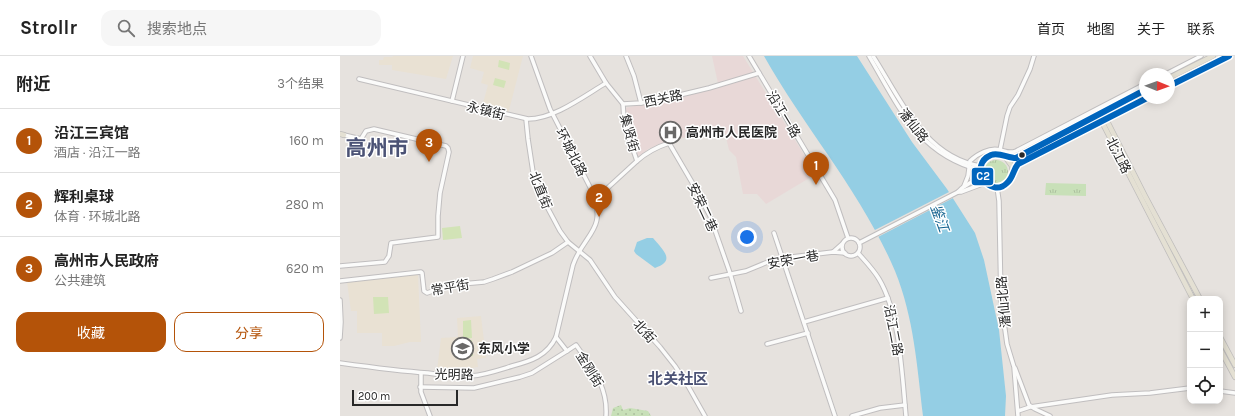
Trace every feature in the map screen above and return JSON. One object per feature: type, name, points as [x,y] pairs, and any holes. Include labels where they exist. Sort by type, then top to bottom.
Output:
[{"type":"main road","points":[[1175,75],[1212,56]]},
{"type":"main road","points":[[1176,82],[1230,56]]},
{"type":"main road","points":[[1006,158],[1016,158],[1100,110],[1139,93]]},
{"type":"main road","points":[[1012,172],[1018,164],[1139,102]]},
{"type":"main road","name":"北江路","points":[[1100,110],[1192,296]]},
{"type":"main road","name":"北江路","points":[[1104,120],[1198,296]]},
{"type":"main road","points":[[1000,152],[1006,158],[1012,166],[1011,177],[1007,183],[997,187],[985,183],[981,176],[980,168],[986,158],[1000,152]]},
{"type":"main road","points":[[1223,343],[1235,365]]},
{"type":"main road","points":[[1223,355],[1235,377]]},
{"type":"street","points":[[452,102],[463,56]]},
{"type":"street","name":"环城北路","points":[[531,56],[552,114],[595,198],[597,210],[596,227],[580,251],[573,265],[556,337]]},
{"type":"street","points":[[590,56],[606,83],[623,104]]},
{"type":"street","points":[[626,56],[634,76],[641,103]]},
{"type":"street","name":"沿江一路","points":[[749,56],[835,200],[848,238]]},
{"type":"street","name":"潘仙路","points":[[869,56],[904,113],[921,137],[946,156],[980,168]]},
{"type":"street","name":"潘仙路","points":[[874,56],[912,118],[923,132],[941,149],[969,165]]},
{"type":"street","points":[[1000,152],[1010,107],[1018,95],[1030,69],[1034,56]]},
{"type":"street","points":[[1175,69],[1200,56]]},
{"type":"street","name":"西关路","points":[[623,104],[641,103],[709,88],[759,73]]},
{"type":"street","name":"永镇街","points":[[358,79],[526,119],[535,119],[552,114],[606,83]]},
{"type":"street","points":[[964,186],[968,176],[969,165],[973,158],[984,151],[994,149],[1000,152],[1010,153],[1016,151],[1100,110],[1139,87]]},
{"type":"street","name":"集贤街","points":[[623,104],[624,120],[628,138],[637,161]]},
{"type":"street","name":"北直街","points":[[526,119],[531,162],[536,181],[547,207],[568,242],[580,251]]},
{"type":"street","points":[[340,266],[384,262],[389,256],[392,243],[438,238],[440,194],[449,152],[446,146],[374,129],[368,129],[364,132],[361,139],[342,134]]},
{"type":"street","name":"集贤街","points":[[595,198],[647,152],[669,143]]},
{"type":"street","name":"安荣二巷","points":[[669,143],[710,216],[730,274]]},
{"type":"street","points":[[958,192],[964,186],[981,176]]},
{"type":"street","points":[[859,243],[958,192],[985,183]]},
{"type":"street","name":"潘仙北路","points":[[997,187],[999,201],[1000,301],[1007,344],[1014,367],[1018,416]]},
{"type":"street","points":[[774,233],[781,259],[808,333],[835,416]]},
{"type":"street","points":[[833,252],[848,238],[853,238],[859,243],[860,248],[856,254],[850,256],[842,249],[842,244]]},
{"type":"street","name":"常平街","points":[[340,281],[421,272],[424,291],[427,292],[450,285],[483,282],[493,279],[550,254],[568,242]]},
{"type":"street","name":"北街","points":[[580,251],[590,260],[615,296],[675,366],[705,416]]},
{"type":"street","name":"安荣一巷","points":[[711,278],[746,271],[768,261],[833,252],[845,253]]},
{"type":"street","name":"沿江二路","points":[[858,252],[879,278],[888,298],[898,341],[906,416]]},
{"type":"street","points":[[730,274],[741,311]]},
{"type":"street","points":[[804,322],[888,298]]},
{"type":"street","points":[[340,302],[340,338]]},
{"type":"street","points":[[766,344],[808,333]]},
{"type":"street","points":[[420,387],[473,388],[520,378],[532,373],[567,351],[556,337]]},
{"type":"street","name":"光明路","points":[[340,362],[421,373],[466,376],[490,372],[541,356],[550,348],[556,337]]},
{"type":"street","name":"金刚街","points":[[567,351],[576,345],[602,384],[608,416]]},
{"type":"street","points":[[1014,367],[1030,407],[1050,416]]},
{"type":"street","points":[[421,373],[421,395],[430,416]]},
{"type":"street","points":[[1018,411],[1030,407],[1112,395],[1150,393],[1187,388]]},
{"type":"street","points":[[1223,391],[1235,393]]},
{"type":"street","points":[[852,416],[880,408],[905,405]]},
{"type":"shaded area","points":[[453,56],[446,79],[392,70],[392,65],[379,65],[379,60],[383,60],[384,57]]},
{"type":"shaded area","points":[[473,56],[523,56],[508,114],[482,107],[488,85],[481,83],[484,72],[470,68]]},
{"type":"shaded area","name":"高州市人民医院","points":[[712,56],[743,56],[816,174],[766,204],[757,194],[743,194],[736,157],[729,150],[724,129],[669,141],[648,149],[644,154],[638,156],[631,136],[625,108],[719,88]]},
{"type":"shaded area","points":[[418,274],[421,342],[410,342],[394,346],[382,346],[382,333],[357,333],[357,311],[351,311],[347,282]]},
{"type":"shaded area","name":"东风小学","points":[[481,316],[486,358],[477,359],[478,367],[464,369],[464,373],[437,370],[441,338],[458,337],[457,318]]},
{"type":"green space","points":[[499,60],[510,63],[509,70],[498,67]]},
{"type":"green space","points":[[495,78],[506,81],[504,88],[493,85]]},
{"type":"green space","points":[[996,160],[1001,161],[1007,167],[1007,177],[1001,183],[996,184],[991,183],[985,177],[984,172],[985,167],[991,161]]},
{"type":"green space","points":[[1046,183],[1086,184],[1086,196],[1045,195]]},
{"type":"green space","points":[[460,226],[462,238],[443,240],[442,228]]},
{"type":"green space","points":[[373,297],[388,297],[389,313],[374,314]]},
{"type":"green space","points":[[471,320],[472,338],[463,339],[463,321]]},
{"type":"green space","points":[[472,340],[473,356],[465,357],[464,341]]},
{"type":"green space","points":[[621,405],[623,410],[630,408],[648,411],[651,416],[611,416],[613,408]]},
{"type":"water","name":"鉴江","points":[[764,56],[857,56],[912,142],[947,189],[975,233],[984,260],[999,330],[1006,396],[1005,416],[923,416],[911,324],[907,306],[895,271],[882,242],[850,188],[780,83]]},
{"type":"water","points":[[647,238],[653,238],[666,254],[665,262],[655,268],[634,251],[637,242]]},
{"type":"pier","points":[[951,191],[955,197],[876,238],[873,231]]},
{"type":"transit line","name":"C2","points":[[1175,83],[1229,56]]},
{"type":"transit line","name":"C2","points":[[1139,93],[1016,158],[997,154],[991,155],[984,160],[981,166],[981,173],[988,184],[994,187],[1000,187],[1009,181],[1018,164],[1139,102]]},
{"type":"place","name":"高州市人民医院","points":[[670,132]]},
{"type":"place","name":"高州市人民政府","points":[[429,162]]},
{"type":"place","name":"沿江三宾馆","points":[[816,185]]},
{"type":"place","name":"辉利桌球","points":[[599,217]]},
{"type":"place","name":"东风小学","points":[[462,348]]},
{"type":"district","name":"高州市","points":[[377,148]]},
{"type":"district","name":"北关社区","points":[[678,379]]}]
